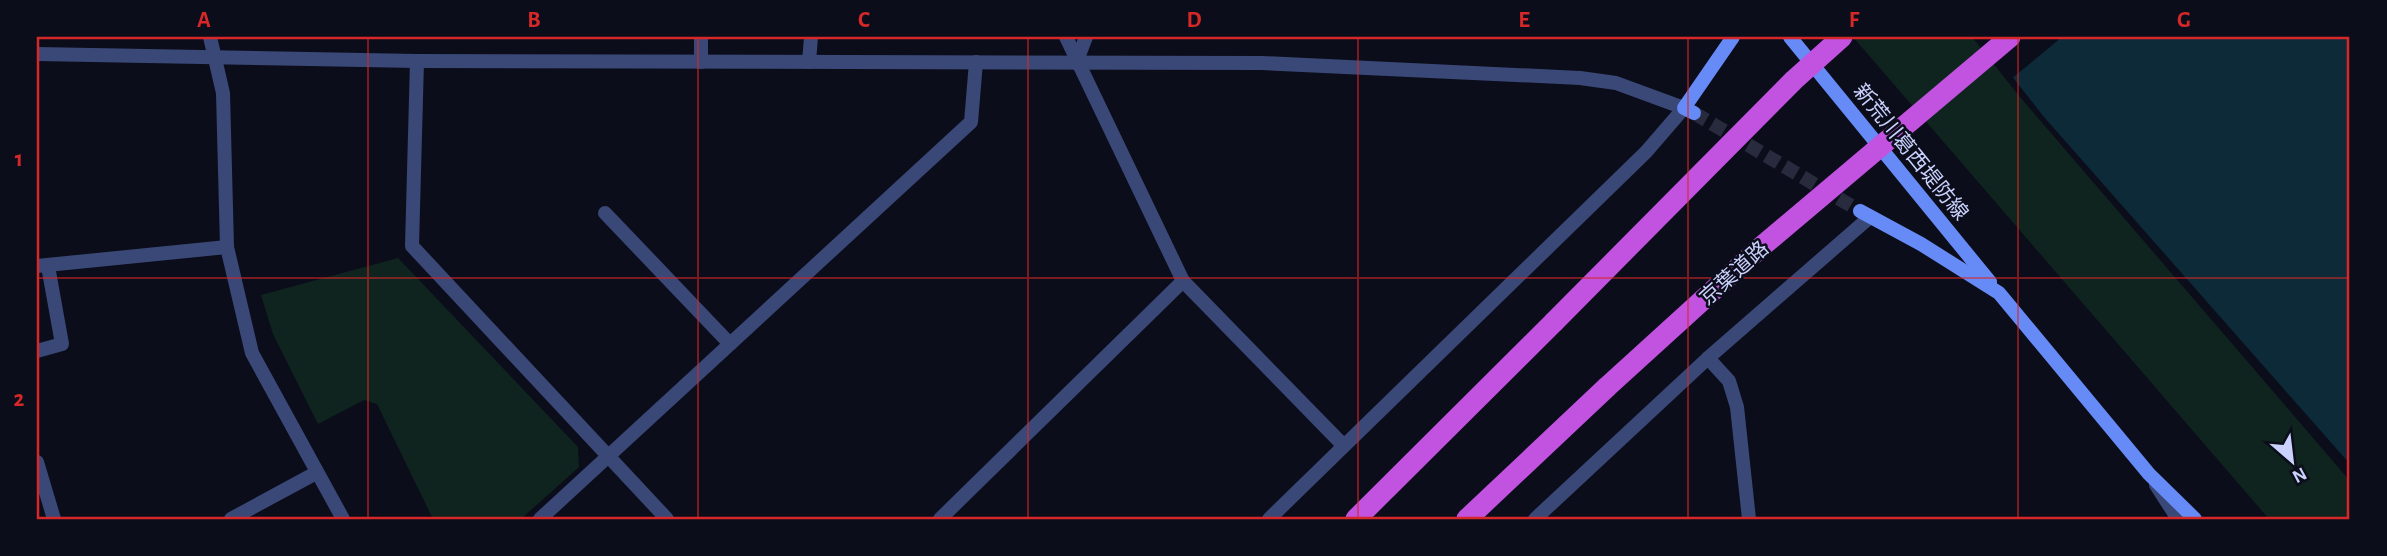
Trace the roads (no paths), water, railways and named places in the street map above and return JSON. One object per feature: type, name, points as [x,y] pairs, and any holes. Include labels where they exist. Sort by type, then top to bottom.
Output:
[{"type":"highway","points":[[1356,519],[1794,80],[1842,37]]},
{"type":"highway","name":"京葉道路","points":[[1467,519],[1761,247],[2010,37]]},
{"type":"main road","points":[[1689,110],[1732,37]]},
{"type":"main road","name":"新荒川葛西堤防線","points":[[1790,37],[2149,474],[2195,519]]},
{"type":"main road","name":"新荒川葛西堤防線","points":[[1865,214],[1921,244],[1999,293]]},
{"type":"street","points":[[210,37],[223,93],[226,247],[252,353],[343,519]]},
{"type":"street","points":[[701,37],[701,62]]},
{"type":"street","points":[[809,62],[811,37]]},
{"type":"street","points":[[1066,37],[1076,63],[1183,281],[1343,445]]},
{"type":"street","points":[[1076,63],[1086,37]]},
{"type":"street","points":[[37,54],[417,61],[1262,63],[1580,78],[1616,83],[1689,110],[1269,519]]},
{"type":"street","points":[[417,61],[412,246],[667,519]]},
{"type":"street","points":[[540,519],[971,121],[976,62]]},
{"type":"street","points":[[605,213],[730,344]]},
{"type":"street","points":[[1535,519],[1865,214]]},
{"type":"street","points":[[37,351],[62,344],[42,266],[226,247]]},
{"type":"street","points":[[940,519],[1183,281]]},
{"type":"street","points":[[1708,358],[1729,381],[1738,407],[1749,519]]},
{"type":"street","points":[[37,462],[54,519]]},
{"type":"street","points":[[230,519],[316,473]]},
{"type":"street","points":[[2149,474],[2178,519]]},
{"type":"water","points":[[1981,37],[2350,37],[2350,464],[2044,117]]},
{"type":"tunnel","points":[[1694,113],[1860,211]]}]
